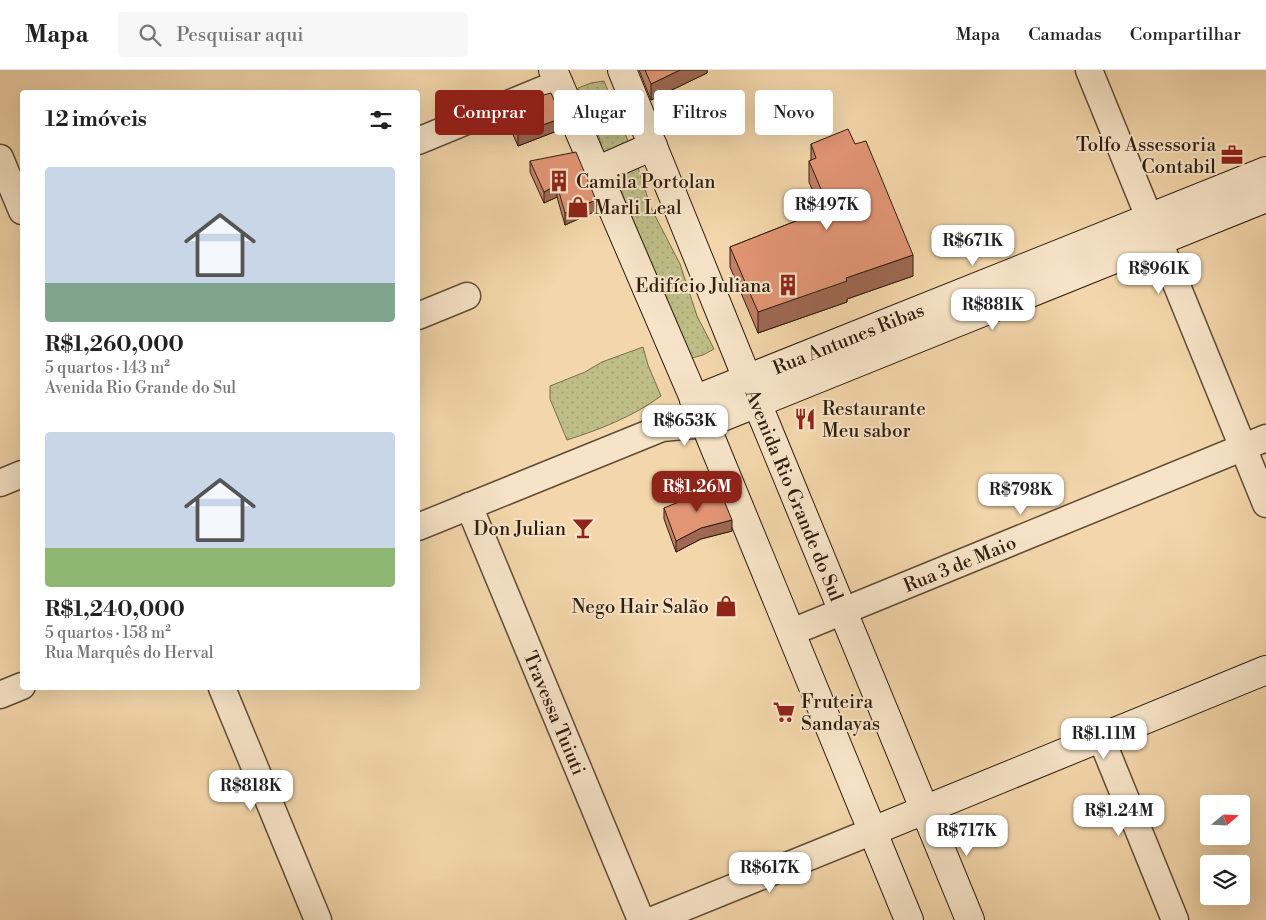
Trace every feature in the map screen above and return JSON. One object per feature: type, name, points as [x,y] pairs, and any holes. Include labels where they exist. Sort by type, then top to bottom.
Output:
[{"type":"main road","name":"Avenida Rio Grande do Sul","points":[[622,70],[752,392],[970,920]]},
{"type":"main road","points":[[556,77],[792,632],[909,920]]},
{"type":"main road","points":[[596,171],[653,146]]},
{"type":"main road","name":"Rua Antunes Ribas","points":[[699,412],[1154,230],[1266,171]]},
{"type":"main road","name":"Rua Antunes Ribas","points":[[1154,230],[1266,198]]},
{"type":"main road","points":[[872,831],[1266,670]]},
{"type":"street","points":[[1089,70],[1154,230],[1254,442],[1266,504]]},
{"type":"street","points":[[420,140],[556,77]]},
{"type":"street","points":[[0,158],[20,206]]},
{"type":"street","points":[[420,315],[467,296]]},
{"type":"street","name":"Rua Antunes Ribas","points":[[420,526],[699,412]]},
{"type":"street","name":"Rua 3 de Maio","points":[[792,632],[1254,442]]},
{"type":"street","points":[[0,483],[20,475]]},
{"type":"street","name":"Travessa Tuiuti","points":[[469,506],[641,920]]},
{"type":"street","points":[[0,695],[20,687]]},
{"type":"street","points":[[223,690],[318,920]]},
{"type":"street","points":[[1101,738],[1176,920]]},
{"type":"street","points":[[653,920],[872,831]]},
{"type":"shaded area","points":[[604,81],[608,90],[579,90],[578,88]]},
{"type":"shaded area","points":[[598,135],[626,135],[632,151],[606,161]]},
{"type":"shaded area","points":[[634,155],[651,208],[680,264],[697,316],[714,349],[703,355],[692,358],[612,170]]},
{"type":"shaded area","points":[[643,347],[648,365],[661,396],[616,422],[567,440],[550,399],[550,386],[585,372],[602,362]]},
{"type":"building","points":[[645,70],[680,70],[651,84]]},
{"type":"building","points":[[551,93],[554,100],[554,121],[544,125],[544,95]]},
{"type":"building","points":[[848,129],[855,144],[866,141],[913,255],[846,278],[847,281],[758,312],[730,247],[829,208],[809,161],[816,158],[811,144]]},
{"type":"building","points":[[576,152],[596,200],[565,213],[557,185],[544,192],[530,161]]},
{"type":"building","points":[[718,486],[732,520],[701,528],[676,541],[664,508]]},
{"type":"place","name":"Tolfo Assessoria Contabil","points":[[1232,155]]},
{"type":"place","name":"Camila Portolan","points":[[559,181]]},
{"type":"place","name":"Marli Leal","points":[[578,207]]},
{"type":"place","name":"Edifício Juliana","points":[[788,285]]},
{"type":"place","name":"Restaurante Meu sabor","points":[[805,419]]},
{"type":"place","name":"Don Julian","points":[[583,528]]},
{"type":"place","name":"Nego Hair Salão","points":[[726,606]]},
{"type":"place","name":"Fruteira Sandayas","points":[[784,712]]}]
